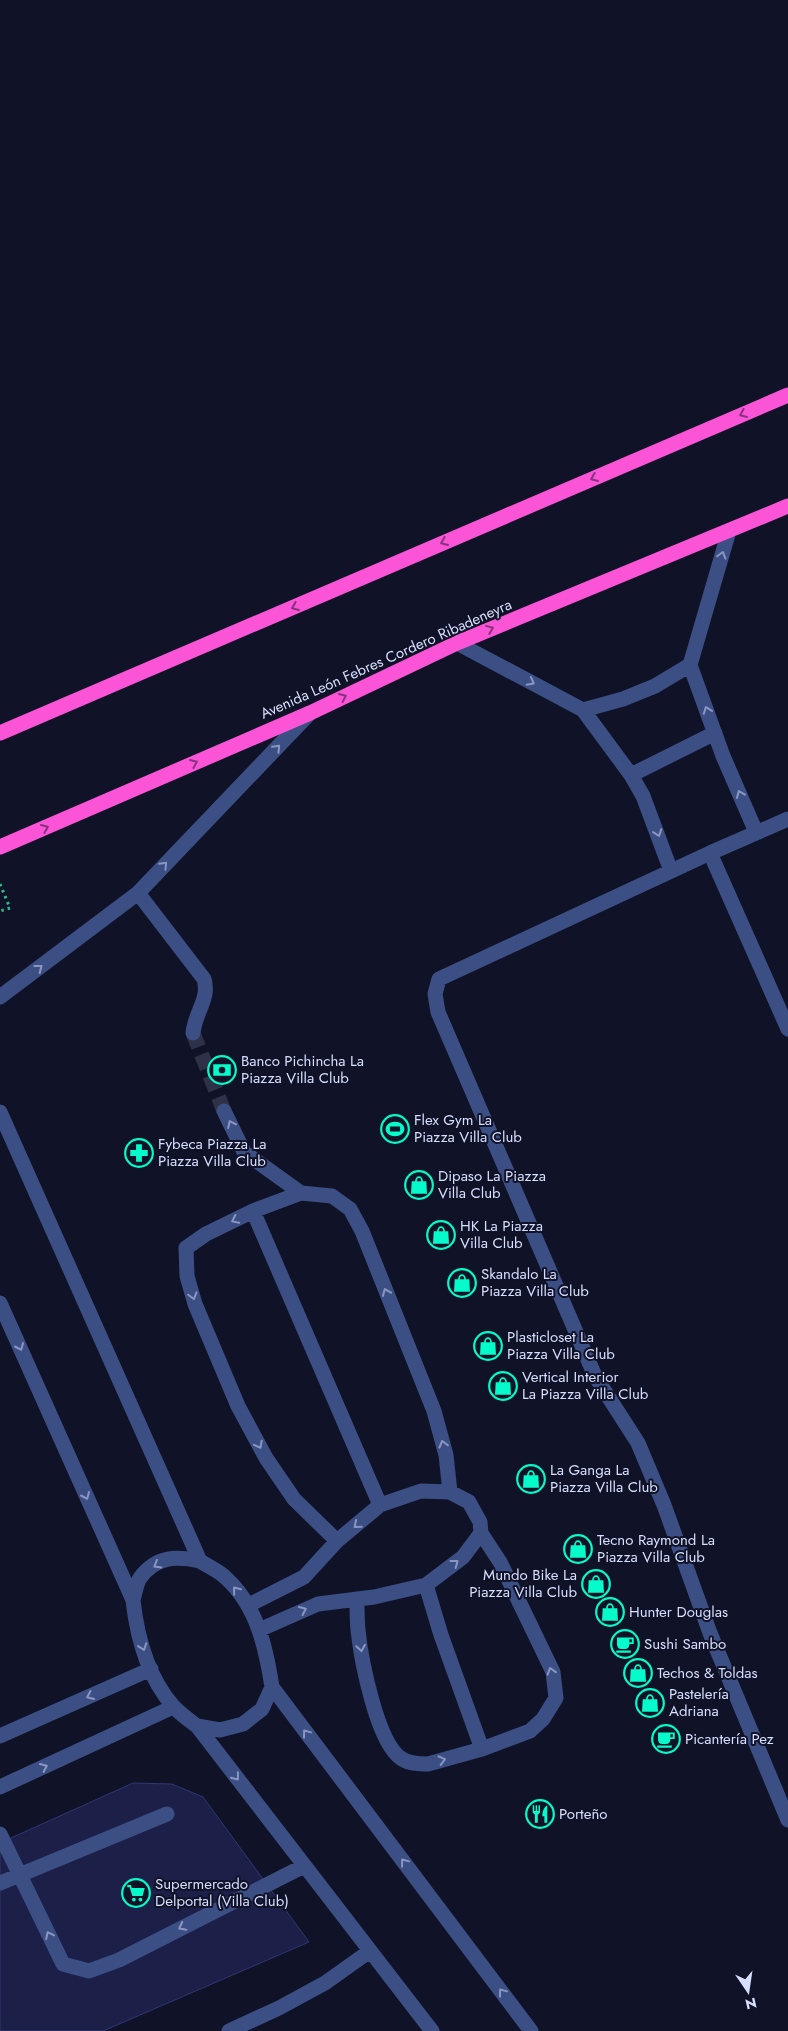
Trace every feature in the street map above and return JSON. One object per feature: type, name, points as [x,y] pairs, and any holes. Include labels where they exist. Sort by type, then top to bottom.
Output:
[{"type":"highway","points":[[0,733],[788,395]]},
{"type":"highway","name":"Avenida León Febres Cordero Ribadeneyra","points":[[0,847],[310,713],[457,643],[788,506]]},
{"type":"street","points":[[729,531],[690,665],[715,733],[756,832]]},
{"type":"street","points":[[457,643],[582,710],[631,775],[647,803],[671,870]]},
{"type":"street","points":[[582,710],[624,699],[655,686],[690,665]]},
{"type":"street","points":[[0,998],[138,893],[310,713]]},
{"type":"street","points":[[631,775],[715,733]]},
{"type":"street","points":[[788,819],[671,870],[439,979],[435,994],[438,1012],[595,1376],[638,1444],[664,1505],[710,1633],[788,1820]]},
{"type":"street","points":[[710,853],[788,1029]]},
{"type":"street","points":[[138,893],[204,978],[206,987],[205,998],[194,1022],[193,1034]]},
{"type":"street","points":[[224,1111],[244,1152],[301,1193]]},
{"type":"street","points":[[0,1112],[200,1561]]},
{"type":"street","points":[[337,1541],[294,1499],[266,1458],[238,1406],[195,1304],[187,1276],[186,1248],[206,1234],[253,1211],[301,1193],[332,1196],[350,1209],[362,1231],[434,1411],[446,1455],[450,1492]]},
{"type":"street","points":[[253,1211],[380,1505]]},
{"type":"street","points":[[0,1303],[133,1600],[141,1646],[157,1684],[173,1707],[197,1726],[432,2031]]},
{"type":"street","points":[[249,1605],[304,1577],[337,1541],[380,1505],[421,1491],[450,1492],[469,1502],[480,1522],[481,1533],[504,1570],[553,1672],[556,1698],[544,1719],[530,1731],[482,1749],[428,1764],[412,1763],[402,1759],[395,1752],[376,1712],[363,1665],[358,1629],[357,1599]]},
{"type":"street","points":[[259,1630],[318,1604],[357,1599],[426,1585],[463,1557],[481,1533]]},
{"type":"street","points":[[133,1600],[140,1579],[156,1563],[178,1557],[200,1561],[226,1578],[249,1605],[267,1658],[272,1687],[532,2031]]},
{"type":"street","points":[[426,1585],[482,1749]]},
{"type":"street","points":[[0,1736],[151,1669]]},
{"type":"street","points":[[197,1726],[220,1730],[243,1724],[262,1709],[272,1687]]},
{"type":"street","points":[[0,1787],[173,1707]]},
{"type":"street","points":[[0,1883],[167,1814]]},
{"type":"street","points":[[0,1834],[63,1964],[89,1971],[119,1960],[304,1866]]},
{"type":"street","points":[[229,2031],[325,1984],[370,1951]]},
{"type":"path","points":[[0,884],[10,908],[0,911]]},
{"type":"building","name":"Supermercado Delportal (Villa Club)","points":[[133,1783],[172,1784],[203,1797],[309,1942],[103,2031],[0,2031],[0,1843]]},
{"type":"tunnel","points":[[193,1033],[224,1111]]},
{"type":"place","name":"Banco Pichincha La Piazza Villa Club","points":[[222,1070]]},
{"type":"place","name":"Flex Gym La Piazza Villa Club","points":[[395,1129]]},
{"type":"place","name":"Fybeca Piazza La Piazza Villa Club","points":[[139,1153]]},
{"type":"place","name":"Dipaso La Piazza Villa Club","points":[[419,1185]]},
{"type":"place","name":"HK La Piazza Villa Club","points":[[441,1235]]},
{"type":"place","name":"Skandalo La Piazza Villa Club","points":[[462,1283]]},
{"type":"place","name":"Plasticloset La Piazza Villa Club","points":[[488,1346]]},
{"type":"place","name":"Vertical Interior La Piazza Villa Club","points":[[503,1386]]},
{"type":"place","name":"La Ganga La Piazza Villa Club","points":[[531,1479]]},
{"type":"place","name":"Tecno Raymond La Piazza Villa Club","points":[[578,1549]]},
{"type":"place","name":"Mundo Bike La Piazza Villa Club","points":[[596,1584]]},
{"type":"place","name":"Hunter Douglas","points":[[610,1612]]},
{"type":"place","name":"Sushi Sambo","points":[[625,1644]]},
{"type":"place","name":"Techos & Toldas","points":[[638,1673]]},
{"type":"place","name":"Pastelería Adriana","points":[[650,1703]]},
{"type":"place","name":"Picantería Pez","points":[[666,1739]]},
{"type":"place","name":"Porteño","points":[[540,1814]]},
{"type":"place","name":"Supermercado Delportal (Villa Club)","points":[[136,1893]]}]
